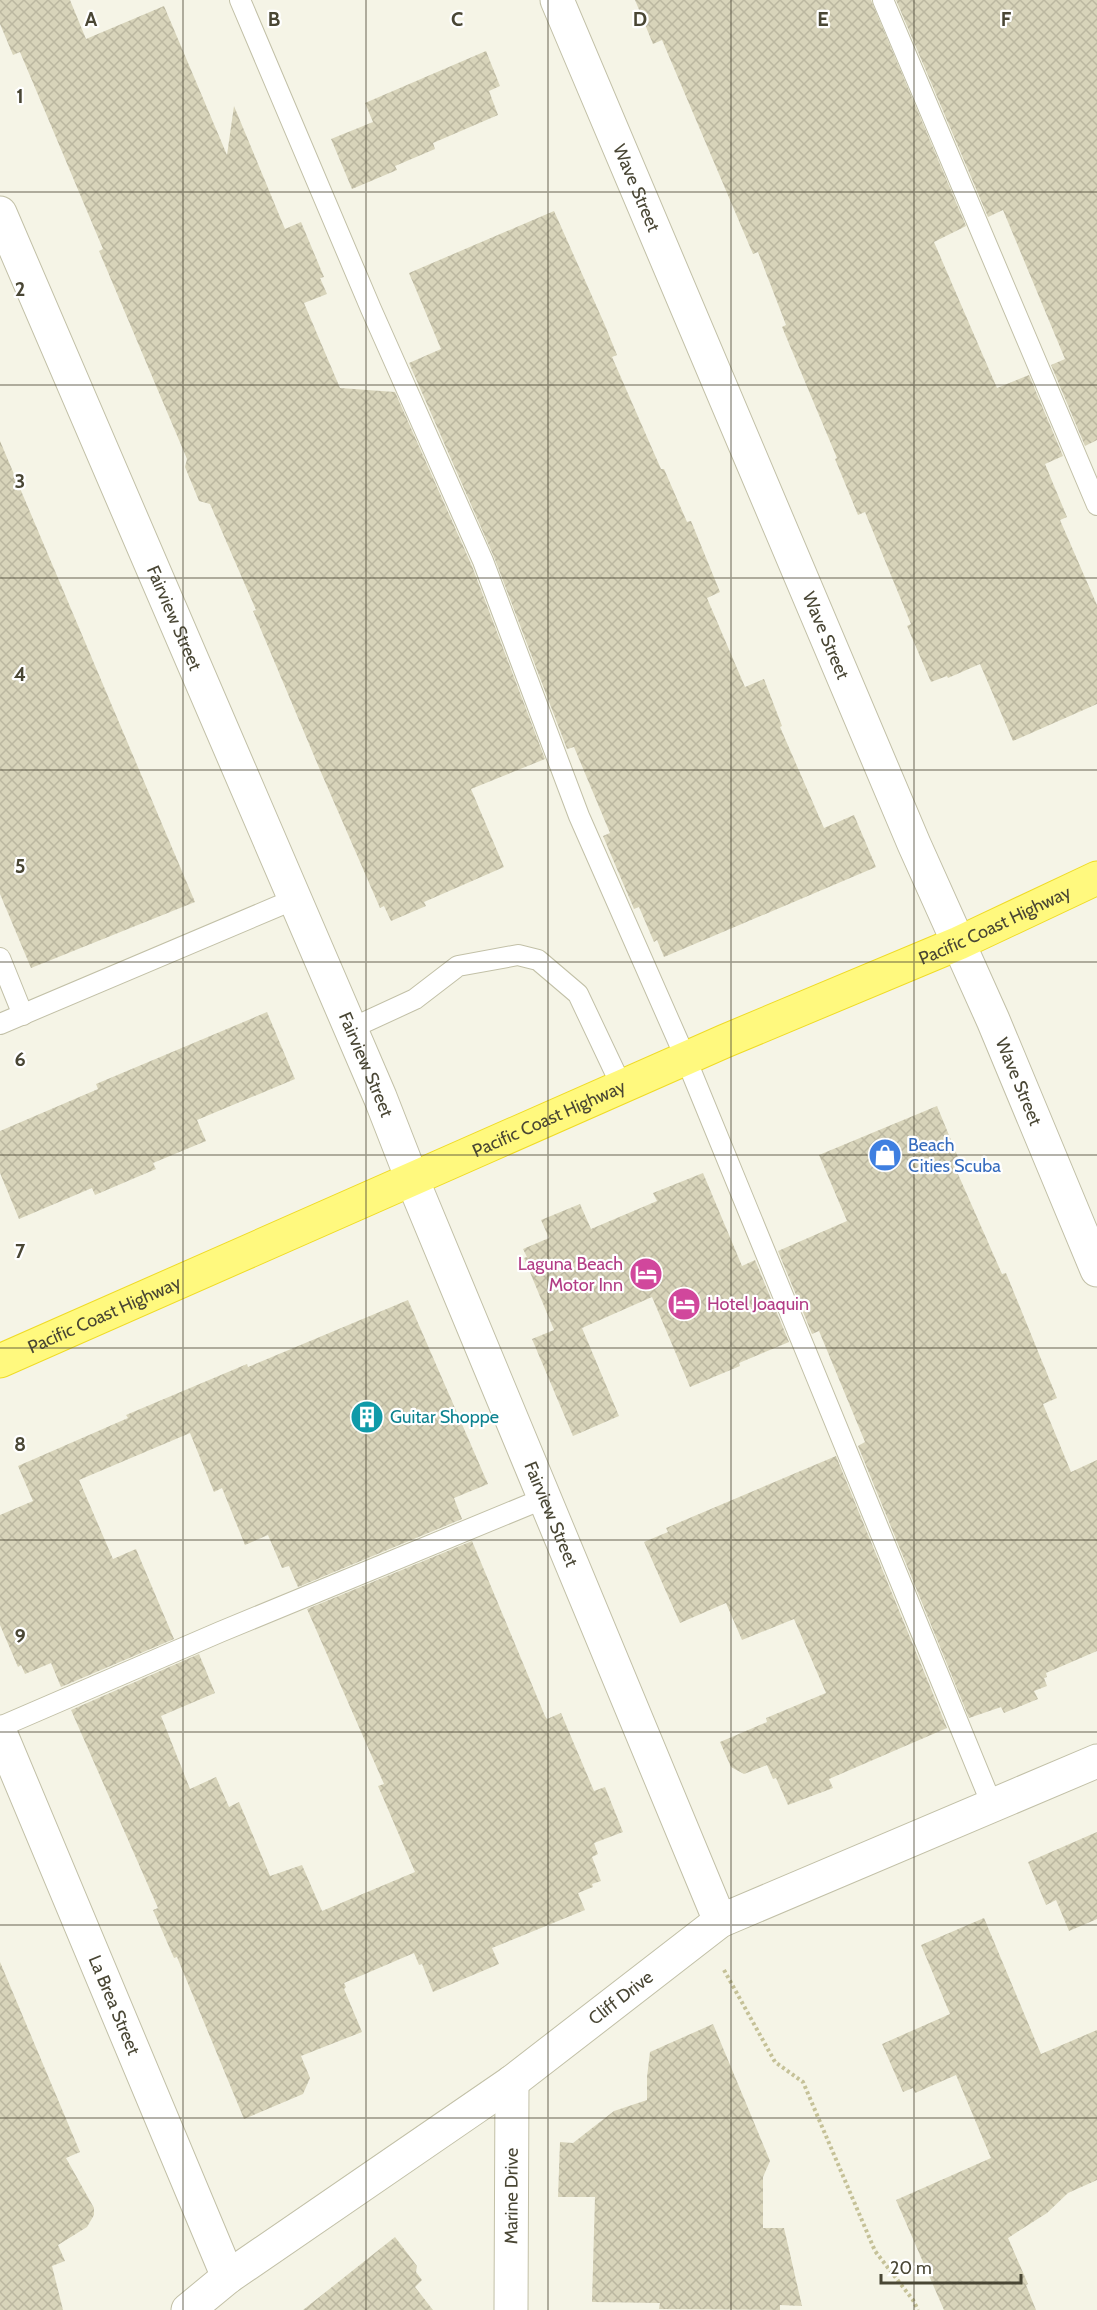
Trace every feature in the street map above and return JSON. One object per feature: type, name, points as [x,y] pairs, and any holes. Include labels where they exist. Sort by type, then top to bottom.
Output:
[{"type":"highway","name":"Pacific Coast Highway","points":[[0,1361],[686,1059],[958,943],[1097,878]]},
{"type":"street","name":"Wave Street","points":[[557,0],[958,943],[993,1020],[1097,1270]]},
{"type":"street","name":"Fairview Street","points":[[0,213],[380,1097],[720,1922]]},
{"type":"street","name":"La Brea Street","points":[[0,1732],[228,2277]]},
{"type":"street","name":"Cliff Drive","points":[[188,2310],[228,2277],[512,2082],[720,1922],[1097,1761]]},
{"type":"street","name":"Marine Drive","points":[[511,2310],[512,2082]]},
{"type":"lane","points":[[240,0],[367,298],[483,561],[579,816],[686,1059],[992,1805]]},
{"type":"lane","points":[[883,0],[1097,505]]},
{"type":"lane","points":[[0,1024],[295,899]]},
{"type":"lane","points":[[350,1029],[416,999],[458,966],[518,955],[537,960],[578,994],[622,1088]]},
{"type":"lane","points":[[0,958],[23,1015]]},
{"type":"lane","points":[[0,1727],[220,1632],[544,1498]]},
{"type":"path","points":[[732,1985],[775,2062],[803,2082],[875,2251],[913,2300],[918,2310]]},
{"type":"building","points":[[0,0],[70,0],[86,39],[164,6],[227,155],[234,106],[285,229],[301,222],[324,277],[320,278],[327,294],[304,303],[340,388],[395,392],[472,566],[545,759],[471,789],[504,867],[424,902],[426,906],[391,921],[384,906],[380,908],[253,611],[256,610],[210,504],[199,501],[185,467],[187,459],[99,251],[103,249],[20,52],[13,55],[0,24]]},
{"type":"building","points":[[635,0],[871,0],[966,226],[934,242],[997,388],[1029,375],[1063,456],[1045,464],[1067,517],[1060,520],[1097,605],[1097,704],[1013,741],[980,664],[948,678],[947,676],[931,682],[907,626],[911,624],[865,512],[858,515],[835,459],[837,458],[782,327],[786,325],[758,252],[753,254],[662,40],[653,44]]},
{"type":"building","points":[[896,0],[1097,0],[1097,440],[1085,446],[1051,365],[1065,359],[1003,210],[988,217]]},
{"type":"building","points":[[486,51],[500,86],[489,91],[498,115],[433,143],[435,149],[395,166],[397,170],[352,189],[331,139],[373,122],[365,103]]},
{"type":"building","points":[[554,211],[617,355],[612,357],[661,469],[664,469],[687,522],[691,521],[720,592],[707,598],[745,687],[764,679],[782,726],[780,727],[824,828],[854,815],[876,867],[664,957],[657,940],[654,942],[639,907],[634,909],[603,836],[610,833],[574,747],[567,749],[494,557],[409,363],[441,349],[409,273]]},
{"type":"building","points":[[0,441],[195,902],[31,968],[0,894]]},
{"type":"building","points":[[267,1012],[295,1079],[197,1120],[206,1141],[153,1163],[156,1169],[95,1195],[92,1188],[19,1219],[0,1173],[0,1131],[98,1089],[96,1084]]},
{"type":"building","points":[[937,1106],[960,1162],[954,1165],[1002,1274],[1006,1273],[1057,1398],[1043,1404],[1071,1472],[1097,1460],[1097,1651],[1046,1673],[1047,1677],[1044,1678],[1047,1686],[1034,1691],[1038,1699],[1004,1713],[1001,1707],[969,1718],[858,1446],[865,1442],[819,1331],[812,1334],[778,1251],[847,1221],[819,1155]]},
{"type":"building","name":"Hotel Joaquin","points":[[703,1173],[742,1266],[755,1260],[789,1342],[690,1387],[652,1297],[582,1328],[619,1416],[573,1436],[532,1339],[554,1330],[524,1258],[527,1257],[523,1249],[549,1238],[541,1220],[580,1204],[591,1229],[657,1201],[653,1193]]},
{"type":"building","points":[[408,1300],[488,1484],[454,1498],[462,1519],[298,1587],[289,1566],[282,1568],[268,1535],[245,1545],[222,1488],[214,1492],[190,1433],[79,1480],[113,1559],[136,1549],[174,1639],[61,1687],[51,1663],[25,1674],[21,1665],[18,1667],[0,1625],[0,1515],[33,1501],[18,1466],[128,1418],[126,1415]]},
{"type":"building","points":[[836,1456],[947,1728],[829,1779],[833,1788],[788,1805],[776,1778],[773,1779],[767,1765],[744,1774],[731,1767],[720,1742],[767,1722],[766,1718],[826,1693],[794,1619],[742,1640],[726,1603],[680,1623],[644,1542],[668,1532],[666,1528]]},
{"type":"building","points":[[472,1541],[545,1716],[547,1719],[561,1713],[594,1791],[605,1787],[623,1832],[594,1843],[598,1854],[592,1857],[601,1881],[578,1893],[585,1910],[492,1948],[499,1964],[433,1992],[422,1964],[419,1965],[414,1953],[344,1983],[346,1987],[344,1989],[362,2032],[301,2056],[310,2078],[303,2094],[244,2119],[177,1957],[174,1958],[153,1910],[158,1908],[71,1710],[199,1654],[215,1693],[161,1716],[190,1789],[216,1777],[229,1807],[239,1802],[270,1876],[302,1865],[322,1911],[415,1872],[378,1786],[384,1784],[307,1609]]},
{"type":"building","points":[[1097,1832],[1097,1919],[1069,1931],[1056,1900],[1046,1905],[1028,1862]]},
{"type":"building","points":[[984,1918],[1041,2054],[1097,2030],[1097,2180],[1068,2193],[1047,2213],[1008,2238],[1028,2284],[1026,2285],[1036,2310],[944,2310],[896,2200],[991,2158],[956,2075],[915,2093],[913,2088],[903,2092],[882,2044],[950,2014],[921,1945]]},
{"type":"building","points":[[0,1962],[80,2152],[66,2158],[94,2208],[94,2215],[87,2227],[58,2245],[65,2261],[52,2266],[63,2310],[0,2310]]},
{"type":"building","points":[[713,2024],[770,2161],[763,2177],[763,2228],[784,2228],[802,2306],[780,2305],[780,2310],[659,2309],[660,2303],[592,2302],[595,2197],[558,2197],[560,2142],[573,2143],[614,2111],[647,2100],[650,2052]]},
{"type":"building","points":[[395,2237],[417,2266],[416,2272],[422,2280],[415,2287],[433,2310],[303,2310]]},
{"type":"place","name":"Beach Cities Scuba","points":[[885,1155]]},
{"type":"place","name":"Laguna Beach Motor Inn","points":[[646,1274]]},
{"type":"place","name":"Hotel Joaquin","points":[[684,1304]]},
{"type":"place","name":"Guitar Shoppe","points":[[367,1417]]}]
